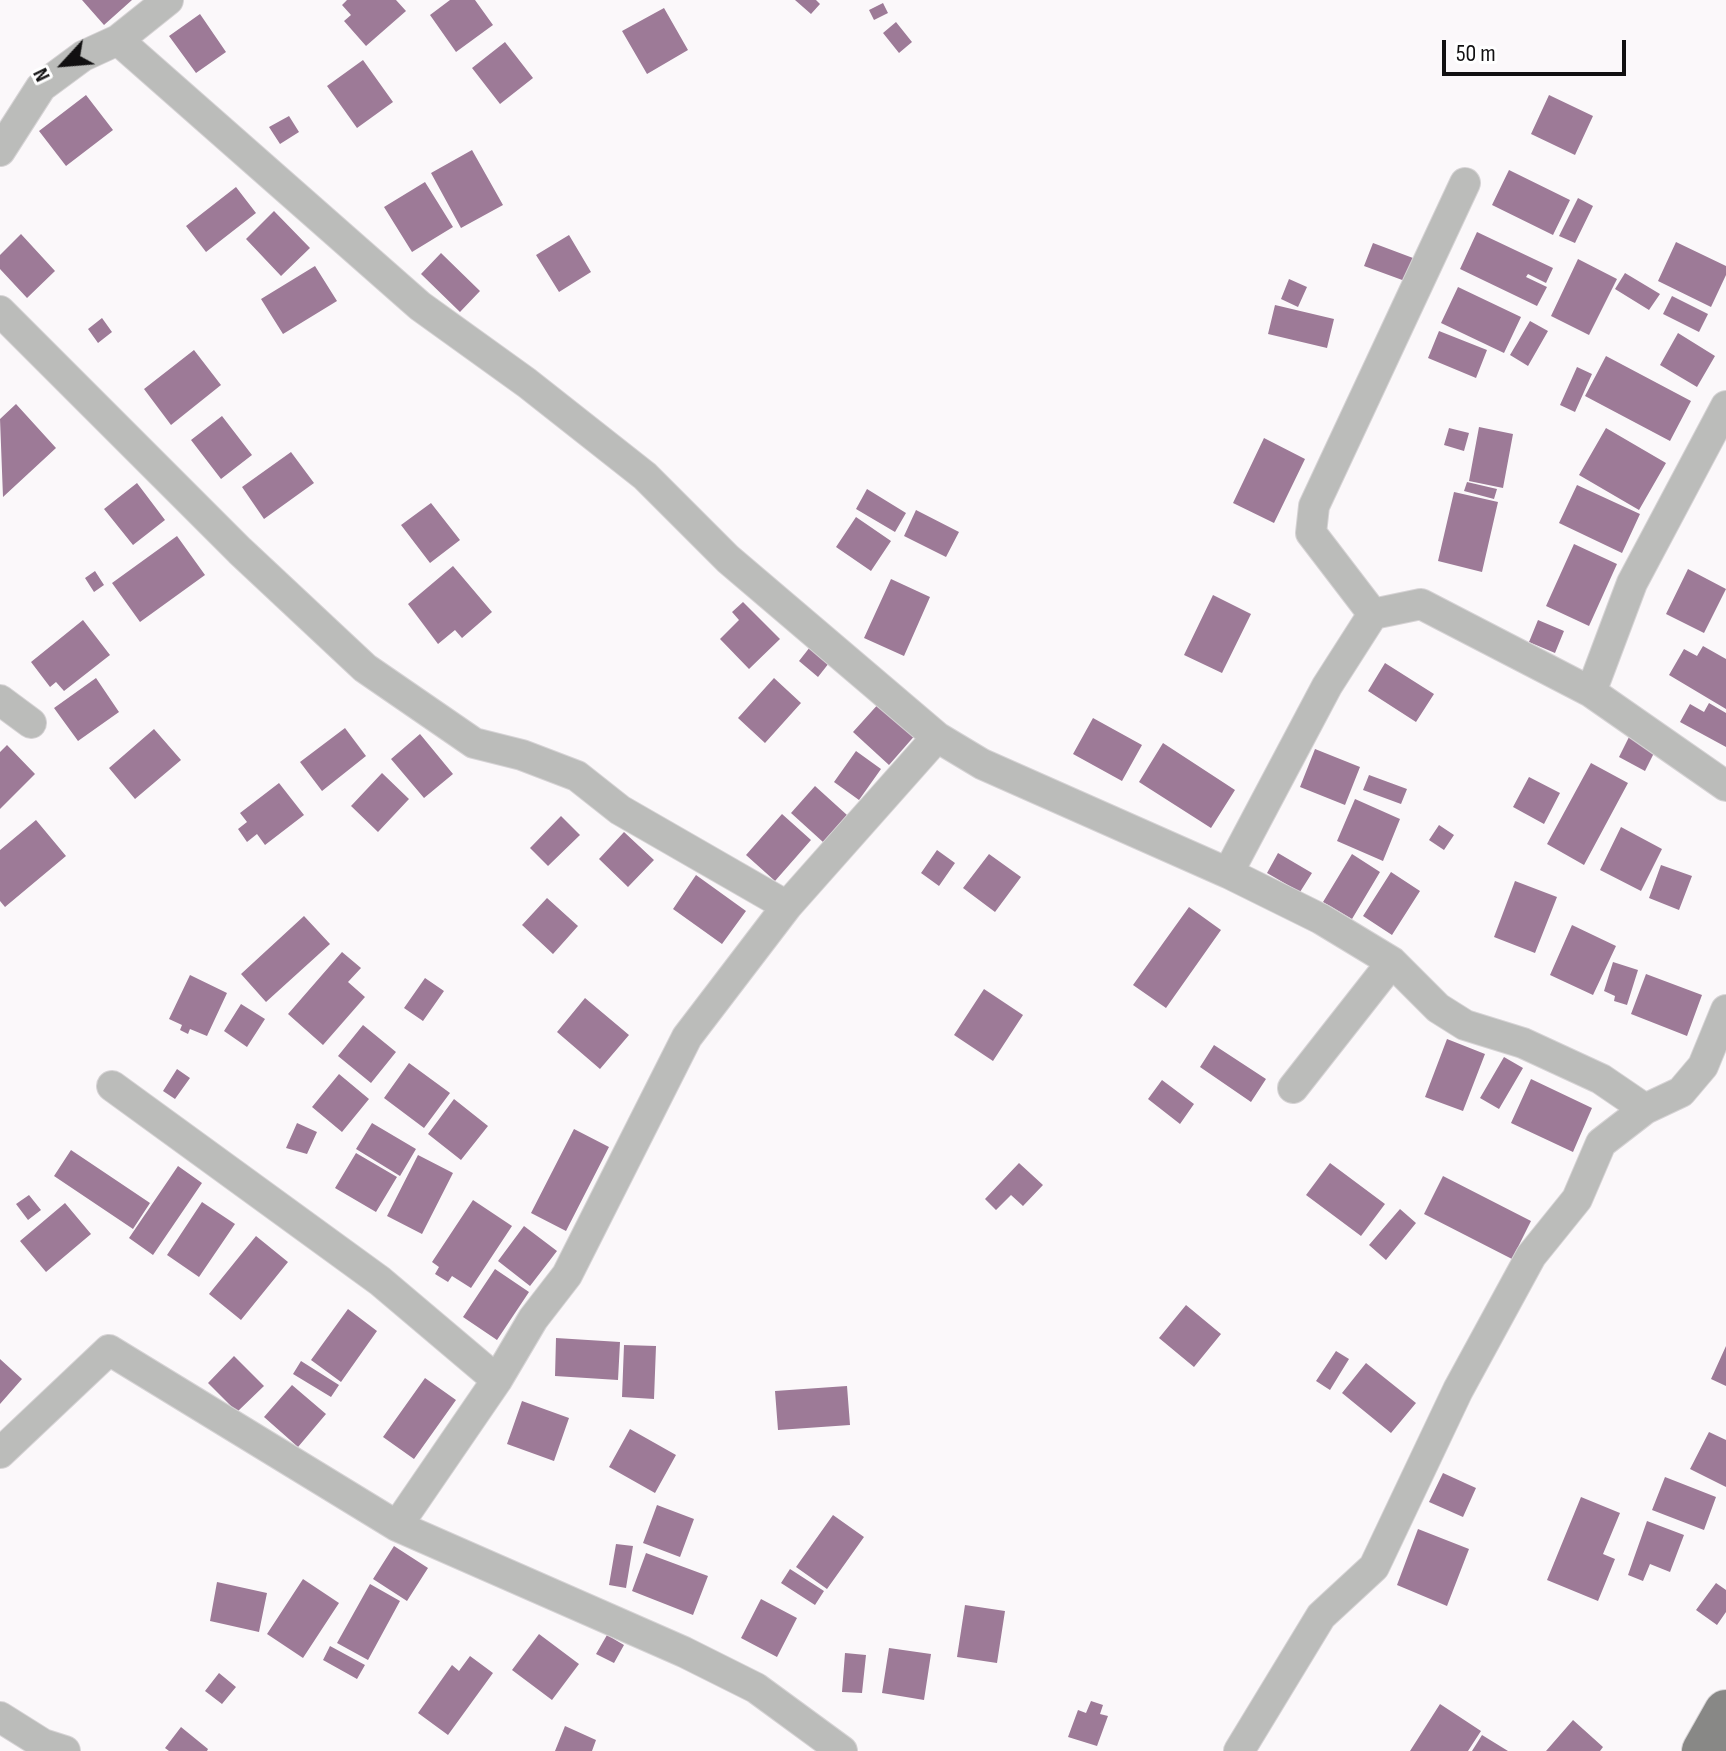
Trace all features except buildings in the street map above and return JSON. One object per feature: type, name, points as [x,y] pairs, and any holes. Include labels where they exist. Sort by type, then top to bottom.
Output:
[{"type":"main road","points":[[1704,1751],[1726,1712]]},
{"type":"street","points":[[0,151],[41,87],[83,56],[118,40],[168,0]]},
{"type":"street","points":[[118,40],[420,306],[527,383],[645,476],[728,559],[937,737],[982,764],[1228,873],[1321,919],[1392,962],[1438,1008],[1465,1025],[1523,1043],[1601,1079],[1645,1109]]},
{"type":"street","points":[[1373,614],[1311,533],[1314,506],[1465,183]]},
{"type":"street","points":[[0,311],[240,551],[365,668],[474,743],[522,755],[577,776],[620,810],[787,906]]},
{"type":"street","points":[[1591,692],[1632,583],[1726,406]]},
{"type":"street","points":[[1228,873],[1327,686],[1373,614],[1421,604],[1591,692],[1726,786]]},
{"type":"street","points":[[0,700],[31,723]]},
{"type":"street","points":[[397,1526],[497,1380],[533,1319],[567,1275],[687,1037],[787,906],[937,737]]},
{"type":"street","points":[[1293,1088],[1392,962]]},
{"type":"street","points":[[1239,1751],[1321,1616],[1374,1567],[1458,1390],[1531,1256],[1577,1199],[1601,1143],[1645,1109],[1681,1092],[1703,1066],[1726,1010]]},
{"type":"street","points":[[112,1086],[380,1281],[497,1380]]},
{"type":"street","points":[[0,1453],[109,1350],[397,1526],[756,1688],[842,1751]]},
{"type":"street","points":[[0,1717],[43,1744],[65,1751]]}]
